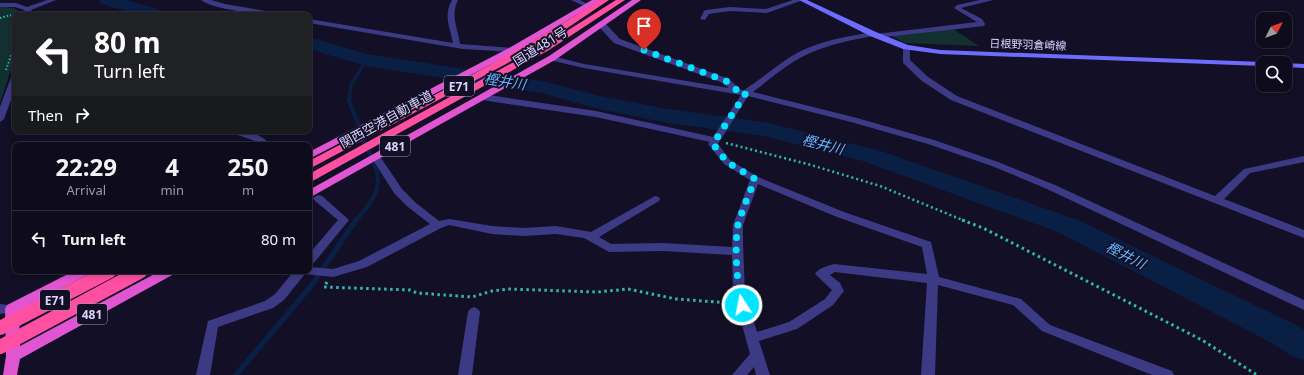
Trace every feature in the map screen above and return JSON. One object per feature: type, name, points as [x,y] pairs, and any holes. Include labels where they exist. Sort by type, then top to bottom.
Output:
[{"type":"highway","name":"国道481号","points":[[312,154],[512,50],[597,0]]},
{"type":"highway","name":"関西空港自動車道","points":[[312,164],[503,62],[605,0]]},
{"type":"highway","name":"関西空港自動車道","points":[[312,177],[546,48],[621,0]]},
{"type":"highway","name":"国道481号","points":[[314,196],[376,157],[552,58],[637,0]]},
{"type":"highway","points":[[10,375],[13,356],[6,309],[79,274]]},
{"type":"highway","name":"E71","points":[[0,328],[104,274]]},
{"type":"highway","name":"E71","points":[[0,347],[135,274]]},
{"type":"highway","name":"481","points":[[13,356],[164,274]]},
{"type":"main road","name":"日根野羽倉崎線","points":[[801,0],[874,35],[906,47],[940,52],[1256,64]]},
{"type":"main road","points":[[1292,65],[1304,66]]},
{"type":"street","points":[[0,5],[16,6],[29,12],[52,0]]},
{"type":"street","points":[[204,0],[224,6],[259,12]]},
{"type":"street","points":[[455,0],[450,7],[449,16],[456,37],[457,46]]},
{"type":"street","points":[[574,0],[588,6]]},
{"type":"street","points":[[703,19],[706,12],[730,9],[767,11],[801,0]]},
{"type":"street","points":[[928,375],[932,279],[927,245],[866,224],[755,179],[727,162],[713,144],[742,92],[791,60],[818,47],[839,40],[981,24],[980,20],[957,8],[959,6],[990,0]]},
{"type":"street","points":[[312,21],[457,46],[512,50]]},
{"type":"street","points":[[601,24],[617,41],[726,81],[742,92]]},
{"type":"street","points":[[906,47],[906,61],[925,79],[954,98],[1304,234]]},
{"type":"street","points":[[552,58],[584,66],[742,92],[861,122],[932,142],[995,164],[1051,187],[1304,305]]},
{"type":"street","points":[[0,120],[12,86]]},
{"type":"street","points":[[482,97],[596,114],[715,140]]},
{"type":"street","points":[[244,134],[263,142]]},
{"type":"street","points":[[376,157],[398,191],[423,215],[437,225]]},
{"type":"street","points":[[1217,200],[1247,171],[1304,159]]},
{"type":"street","points":[[755,179],[738,225],[737,251],[739,292],[763,375]]},
{"type":"street","points":[[312,257],[344,220],[314,196]]},
{"type":"street","points":[[591,237],[655,199]]},
{"type":"street","points":[[312,271],[333,273],[363,264],[437,225],[449,222],[492,230],[524,232],[556,230],[587,235],[610,248],[663,247],[737,251]]},
{"type":"street","points":[[752,338],[793,326],[829,302],[838,291],[836,286],[821,274],[834,268],[932,279],[1017,302],[1046,328],[1167,375]]},
{"type":"street","points":[[203,375],[212,324],[223,318],[262,307],[276,300],[298,274]]},
{"type":"street","points":[[465,375],[474,312]]},
{"type":"street","points":[[739,375],[757,355]]},
{"type":"path","points":[[0,18],[8,16]]},
{"type":"path","points":[[715,140],[811,165],[880,186],[983,228],[1202,340],[1257,375]]},
{"type":"path","points":[[333,273],[324,287],[410,290],[417,293],[457,297],[472,297],[492,291],[508,289],[597,292],[628,289],[676,299],[742,305]]},
{"type":"green space","points":[[0,7],[9,7],[20,12],[12,12],[12,66],[0,103]]},
{"type":"green space","points":[[953,29],[979,46],[905,43],[888,34]]},
{"type":"waterway","name":"樫井川","points":[[108,0],[147,12]]},
{"type":"waterway","name":"樫井川","points":[[312,44],[366,60],[542,87],[599,102],[668,116],[764,129],[872,156],[1068,226],[1284,334],[1304,347]]},
{"type":"waterway","points":[[349,98],[351,85],[366,60]]},
{"type":"waterway","points":[[350,97],[349,101],[377,172],[378,180],[376,193],[356,221]]},
{"type":"waterway","points":[[236,375],[311,286],[356,220]]},
{"type":"route","points":[[644,50],[726,81],[739,92],[746,93],[713,144],[727,162],[755,179],[738,225],[737,244],[739,292],[742,305]]}]
